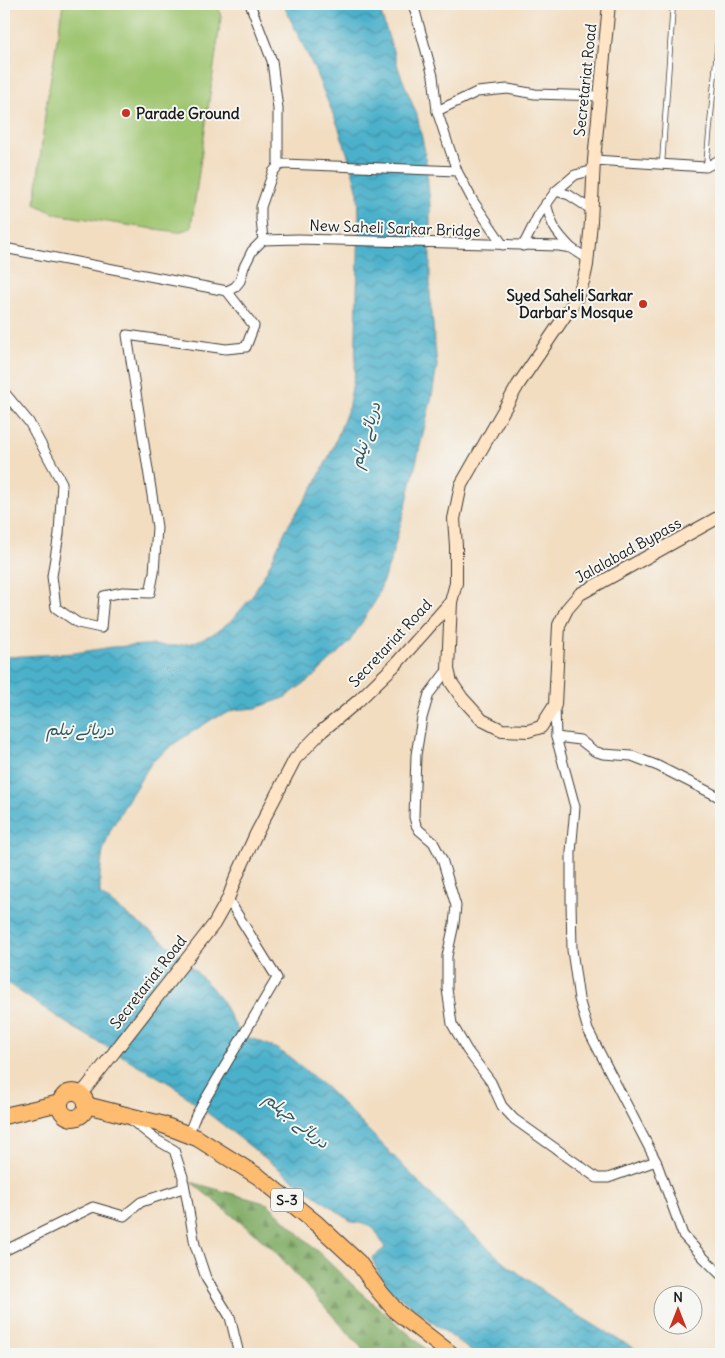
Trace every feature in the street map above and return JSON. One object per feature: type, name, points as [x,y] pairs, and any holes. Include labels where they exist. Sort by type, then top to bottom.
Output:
[{"type":"highway","points":[[4,1116],[60,1104],[64,1115],[77,1118],[84,1113],[85,1095]]},
{"type":"highway","name":"S-3","points":[[85,1095],[126,1116],[161,1124],[197,1138],[259,1177],[317,1224],[358,1262],[379,1292],[398,1312],[451,1354]]},
{"type":"main road","name":"Secretariat Road","points":[[85,1095],[214,924],[228,899],[256,834],[295,759],[322,731],[358,701],[396,664],[451,602],[456,583],[454,519],[461,485],[518,385],[570,310],[584,279],[588,259],[594,165],[609,4]]},
{"type":"main road","name":"Jalalabad Bypass","points":[[555,705],[559,625],[567,609],[580,594],[721,516]]},
{"type":"main road","points":[[451,602],[448,669],[451,682],[462,698],[482,720],[502,730],[528,731],[541,726],[555,705]]},
{"type":"street","points":[[250,4],[272,61],[278,109],[278,166]]},
{"type":"street","points":[[413,4],[434,76],[437,111],[454,171],[503,246]]},
{"type":"street","points":[[437,111],[477,92],[508,89],[535,94],[600,96]]},
{"type":"street","points":[[523,246],[539,214],[556,191],[575,175],[594,165],[662,164],[706,166],[721,160]]},
{"type":"street","points":[[4,248],[227,291],[235,287],[240,281],[244,266],[252,251],[263,240],[261,207],[273,172],[278,166],[284,164],[454,171]]},
{"type":"street","points":[[556,191],[569,195],[592,210]]},
{"type":"street","points":[[546,204],[556,232],[572,248],[588,259]]},
{"type":"street","name":"New Saheli Sarkar Bridge","points":[[263,240],[298,239],[503,246],[559,246],[572,248]]},
{"type":"street","points":[[4,392],[29,422],[62,483],[59,534],[52,576],[56,608],[78,623],[101,628],[104,596],[123,592],[150,593],[154,573],[157,527],[127,335],[226,349],[246,347],[254,326],[227,291]]},
{"type":"street","points":[[448,669],[429,694],[422,718],[416,755],[414,817],[416,825],[433,842],[442,859],[456,906],[447,956],[447,990],[452,1024],[467,1050],[491,1082],[502,1106],[514,1119],[597,1178],[608,1178],[656,1161]]},
{"type":"street","points":[[555,705],[556,737],[575,807],[571,852],[572,950],[579,999],[588,1030],[656,1161],[683,1235],[721,1275]]},
{"type":"street","points":[[556,737],[580,740],[594,751],[602,754],[632,756],[658,766],[721,798]]},
{"type":"street","points":[[188,1135],[196,1115],[277,978],[228,899]]},
{"type":"street","points":[[126,1116],[155,1139],[174,1150],[183,1177],[195,1245],[206,1278],[230,1317],[239,1354]]},
{"type":"street","points":[[4,1251],[93,1207],[124,1216],[141,1202],[183,1188],[183,1177]]},
{"type":"lane","points":[[662,164],[673,4]]},
{"type":"lane","points":[[706,166],[721,9]]},
{"type":"green space","name":"Parade Ground","points":[[63,4],[218,4],[221,17],[191,228],[178,232],[55,214],[35,204],[46,107]]},
{"type":"green space","points":[[191,1182],[268,1204],[359,1291],[432,1354],[367,1354],[273,1249]]},
{"type":"water","points":[[283,4],[378,4],[400,73],[417,115],[425,152],[430,205],[430,294],[437,366],[432,396],[406,505],[390,562],[376,600],[348,644],[313,677],[284,698],[256,708],[235,710],[214,718],[175,743],[152,762],[110,831],[103,851],[100,894],[177,952],[221,999],[237,1029],[246,1037],[277,1049],[329,1090],[450,1214],[506,1264],[568,1309],[646,1354],[475,1354],[387,1288],[372,1258],[385,1248],[375,1230],[369,1225],[352,1222],[283,1172],[172,1085],[71,1026],[4,981],[4,657],[75,653],[112,647],[174,646],[192,643],[213,634],[232,620],[251,598],[269,566],[286,529],[315,484],[333,448],[348,409],[355,372],[358,193],[338,126],[313,66]]},
{"type":"place","name":"Parade Ground","points":[[126,113]]},
{"type":"place","name":"Syed Saheli Sarkar Darbar's Mosque","points":[[643,304]]},
{"type":"water label","name":"دریائے نیلم","points":[[365,435]]},
{"type":"water label","name":"دریائے نیلم","points":[[80,729]]},
{"type":"water label","name":"دریائے جہلم","points":[[297,1120]]}]
